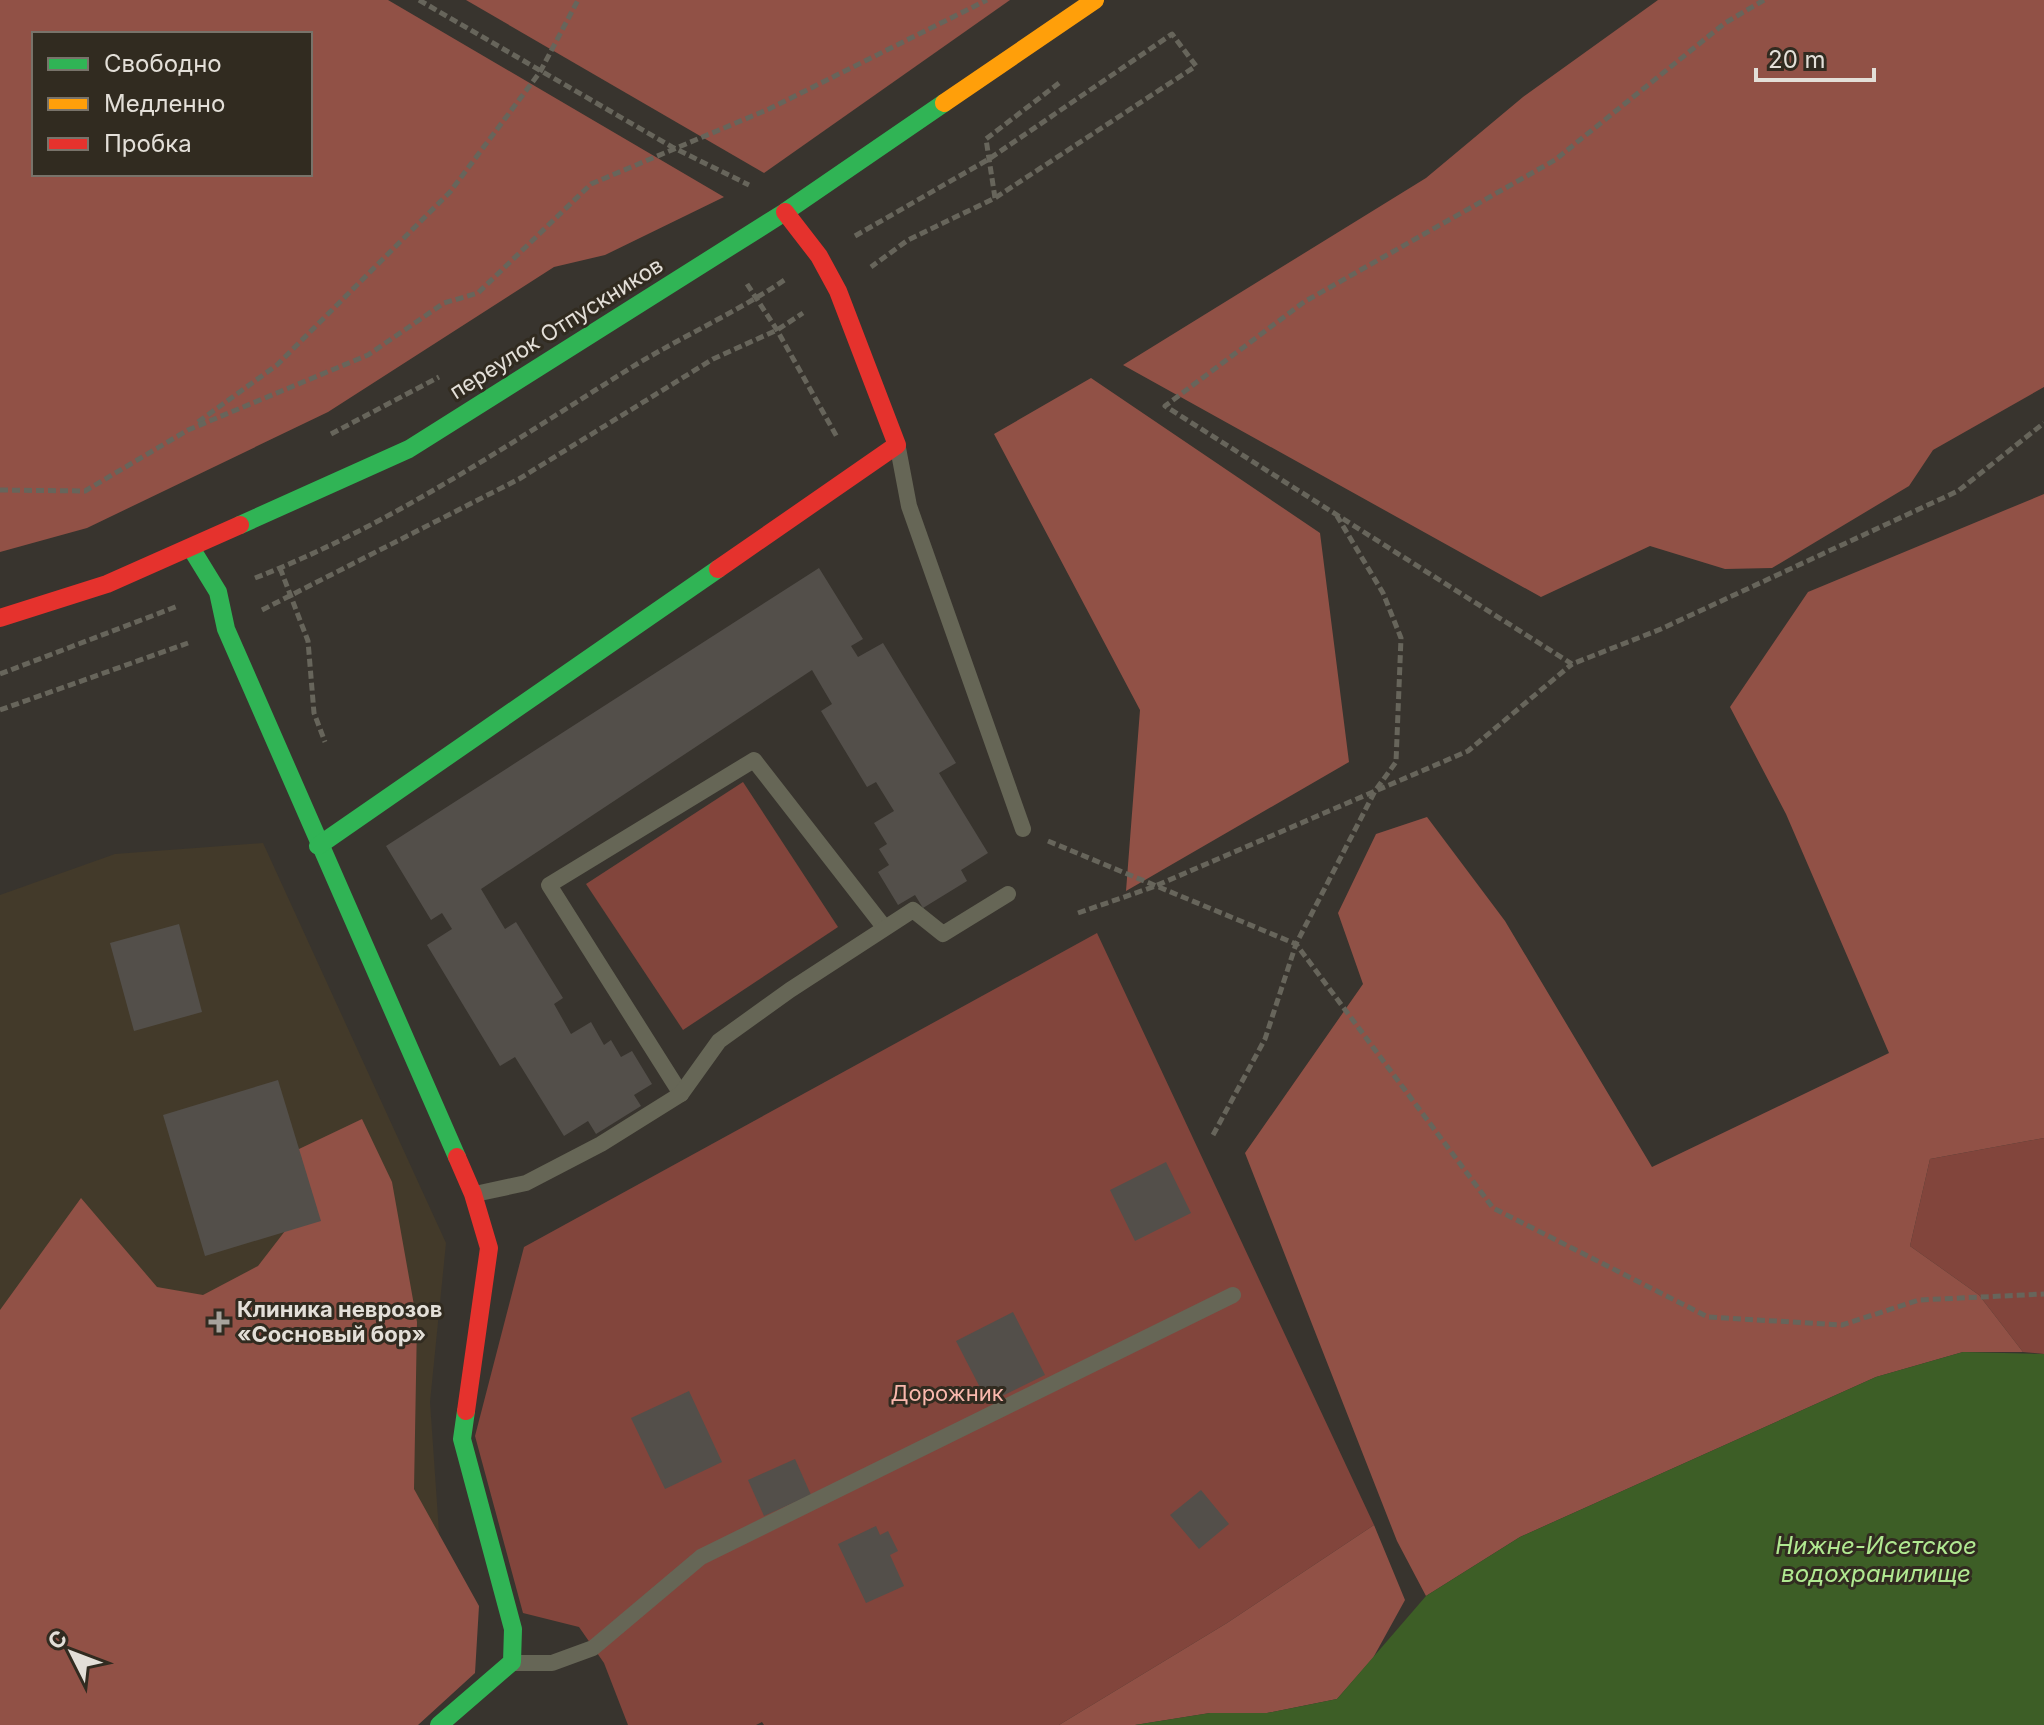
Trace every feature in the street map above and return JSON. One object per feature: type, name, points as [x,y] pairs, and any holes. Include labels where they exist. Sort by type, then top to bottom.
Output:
[{"type":"street","name":"переулок Отпускников","points":[[0,618],[107,584],[409,449],[785,212],[1095,0]]},
{"type":"street","points":[[318,846],[897,445],[838,291],[819,256],[785,212]]},
{"type":"street","points":[[191,548],[218,592],[226,629],[318,846],[473,1194],[489,1248],[462,1439],[513,1629],[512,1662],[439,1725]]},
{"type":"lane","points":[[897,445],[909,506],[1023,829]]},
{"type":"lane","points":[[681,1094],[549,885],[754,760],[884,927]]},
{"type":"lane","points":[[473,1194],[526,1183],[601,1144],[681,1094],[719,1041],[913,910],[943,934],[1008,894]]},
{"type":"lane","points":[[512,1662],[552,1663],[593,1648],[701,1557],[1233,1295]]},
{"type":"path","points":[[419,0],[672,147],[755,188],[742,196]]},
{"type":"path","points":[[2,490],[85,491],[188,430],[277,365],[450,192],[540,72],[578,0]]},
{"type":"path","points":[[188,430],[368,355],[444,303],[478,293],[591,184],[672,147],[769,109],[987,0]]},
{"type":"path","points":[[1572,664],[1165,406],[1304,302],[1555,160],[1725,23],[1764,0]]},
{"type":"path","points":[[0,710],[226,629],[519,479],[713,359],[777,330],[908,240],[995,198],[1196,66]]},
{"type":"path","points":[[995,198],[986,139],[1059,83]]},
{"type":"path","points":[[728,249],[857,473]]},
{"type":"path","points":[[326,437],[451,369]]},
{"type":"path","points":[[1078,913],[1153,887],[1468,751],[1572,664],[1661,629],[1958,491],[2044,423]]},
{"type":"path","points":[[1213,1135],[1265,1039],[1296,944],[1375,791],[1396,762],[1401,638],[1383,593],[1336,514]]},
{"type":"path","points":[[280,568],[308,641],[314,713],[329,754]]},
{"type":"path","points":[[1023,829],[1153,887],[1296,944],[1493,1208],[1708,1317],[1842,1325],[1919,1300],[2044,1294]]},
{"type":"shaded area","points":[[0,0],[388,0],[724,197],[605,255],[554,267],[328,412],[87,528],[0,552]]},
{"type":"shaded area","points":[[466,0],[1010,0],[764,173]]},
{"type":"shaded area","points":[[1658,0],[2044,0],[2044,387],[1933,450],[1909,486],[1772,568],[1725,569],[1650,546],[1541,597],[1123,365],[1426,178],[1523,97]]},
{"type":"shaded area","points":[[1091,378],[1320,533],[1349,762],[1126,891],[1140,710],[994,434]]},
{"type":"shaded area","points":[[2044,494],[2044,1138],[1930,1159],[1910,1246],[1979,1295],[2023,1352],[1963,1352],[1876,1377],[1520,1537],[1426,1596],[1397,1541],[1245,1153],[1363,984],[1338,913],[1376,834],[1427,817],[1505,921],[1652,1167],[1889,1053],[1786,814],[1730,707],[1808,592]]},
{"type":"shaded area","name":"Клиника неврозов «Сосновый бор»","points":[[263,843],[446,1243],[430,1402],[449,1677],[0,1725],[0,895],[115,854]]},
{"type":"shaded area","name":"Клиника неврозов «Сосновый бор»","points":[[362,1119],[392,1182],[417,1322],[414,1489],[479,1606],[475,1673],[418,1725],[0,1725],[0,1310],[81,1198],[157,1287],[203,1295],[258,1266],[285,1231],[299,1149]]},
{"type":"shaded area","points":[[1374,1525],[1405,1600],[1373,1658],[1337,1699],[1267,1713],[1210,1713],[1135,1725],[1059,1725],[1227,1623]]},
{"type":"green space","points":[[743,782],[838,927],[683,1030],[586,884]]},
{"type":"green space","name":"Дорожник","points":[[1097,933],[1374,1525],[1227,1623],[1059,1725],[764,1725],[762,1722],[756,1725],[628,1725],[604,1663],[579,1627],[523,1613],[475,1436],[524,1247]]},
{"type":"green space","points":[[2044,1138],[2044,1354],[2023,1352],[1979,1295],[1910,1246],[1930,1159]]},
{"type":"water","name":"Нижне-Исетское водохранилище","points":[[1963,1352],[2044,1354],[2044,1725],[1135,1725],[1210,1713],[1267,1713],[1337,1699],[1426,1596],[1520,1537],[1876,1377]]},
{"type":"building","points":[[819,568],[863,639],[851,646],[858,657],[883,643],[956,763],[939,773],[988,853],[961,870],[967,881],[923,908],[915,895],[898,905],[878,872],[889,865],[879,849],[887,844],[874,823],[894,811],[876,782],[867,787],[821,711],[832,704],[812,670],[481,889],[505,929],[516,922],[563,998],[554,1004],[571,1034],[591,1022],[604,1045],[611,1040],[621,1057],[632,1051],[652,1084],[634,1095],[641,1106],[596,1134],[588,1121],[564,1136],[515,1057],[500,1066],[427,945],[452,929],[442,913],[431,920],[386,846]]},
{"type":"building","points":[[179,924],[202,1012],[134,1031],[110,943]]},
{"type":"building","points":[[278,1080],[321,1221],[205,1256],[163,1115]]},
{"type":"building","points":[[1166,1162],[1191,1213],[1135,1241],[1110,1190]]},
{"type":"building","points":[[1013,1312],[1045,1375],[988,1403],[956,1341]]},
{"type":"building","points":[[689,1391],[722,1462],[665,1489],[631,1418]]},
{"type":"building","points":[[795,1459],[811,1495],[764,1516],[748,1480]]},
{"type":"building","points":[[1201,1490],[1229,1524],[1199,1549],[1170,1515]]},
{"type":"building","points":[[876,1526],[880,1535],[888,1531],[898,1551],[890,1555],[904,1586],[866,1603],[838,1544]]},
{"type":"traffic: fast","points":[[240,525],[409,449],[785,212],[944,103]]},
{"type":"traffic: fast","points":[[191,548],[218,592],[226,629],[457,1157]]},
{"type":"traffic: fast","points":[[318,846],[718,569]]},
{"type":"traffic: fast","points":[[439,1725],[512,1662],[513,1629],[462,1439],[466,1411]]},
{"type":"traffic: slow","points":[[944,103],[1095,0]]},
{"type":"traffic: jam","points":[[718,569],[897,445],[838,291],[819,256],[785,212]]},
{"type":"traffic: jam","points":[[0,618],[107,584],[240,525]]},
{"type":"traffic: jam","points":[[457,1157],[473,1194],[489,1248],[466,1411]]},
{"type":"place","name":"Клиника неврозов «Сосновый бор»","points":[[219,1322]]}]
